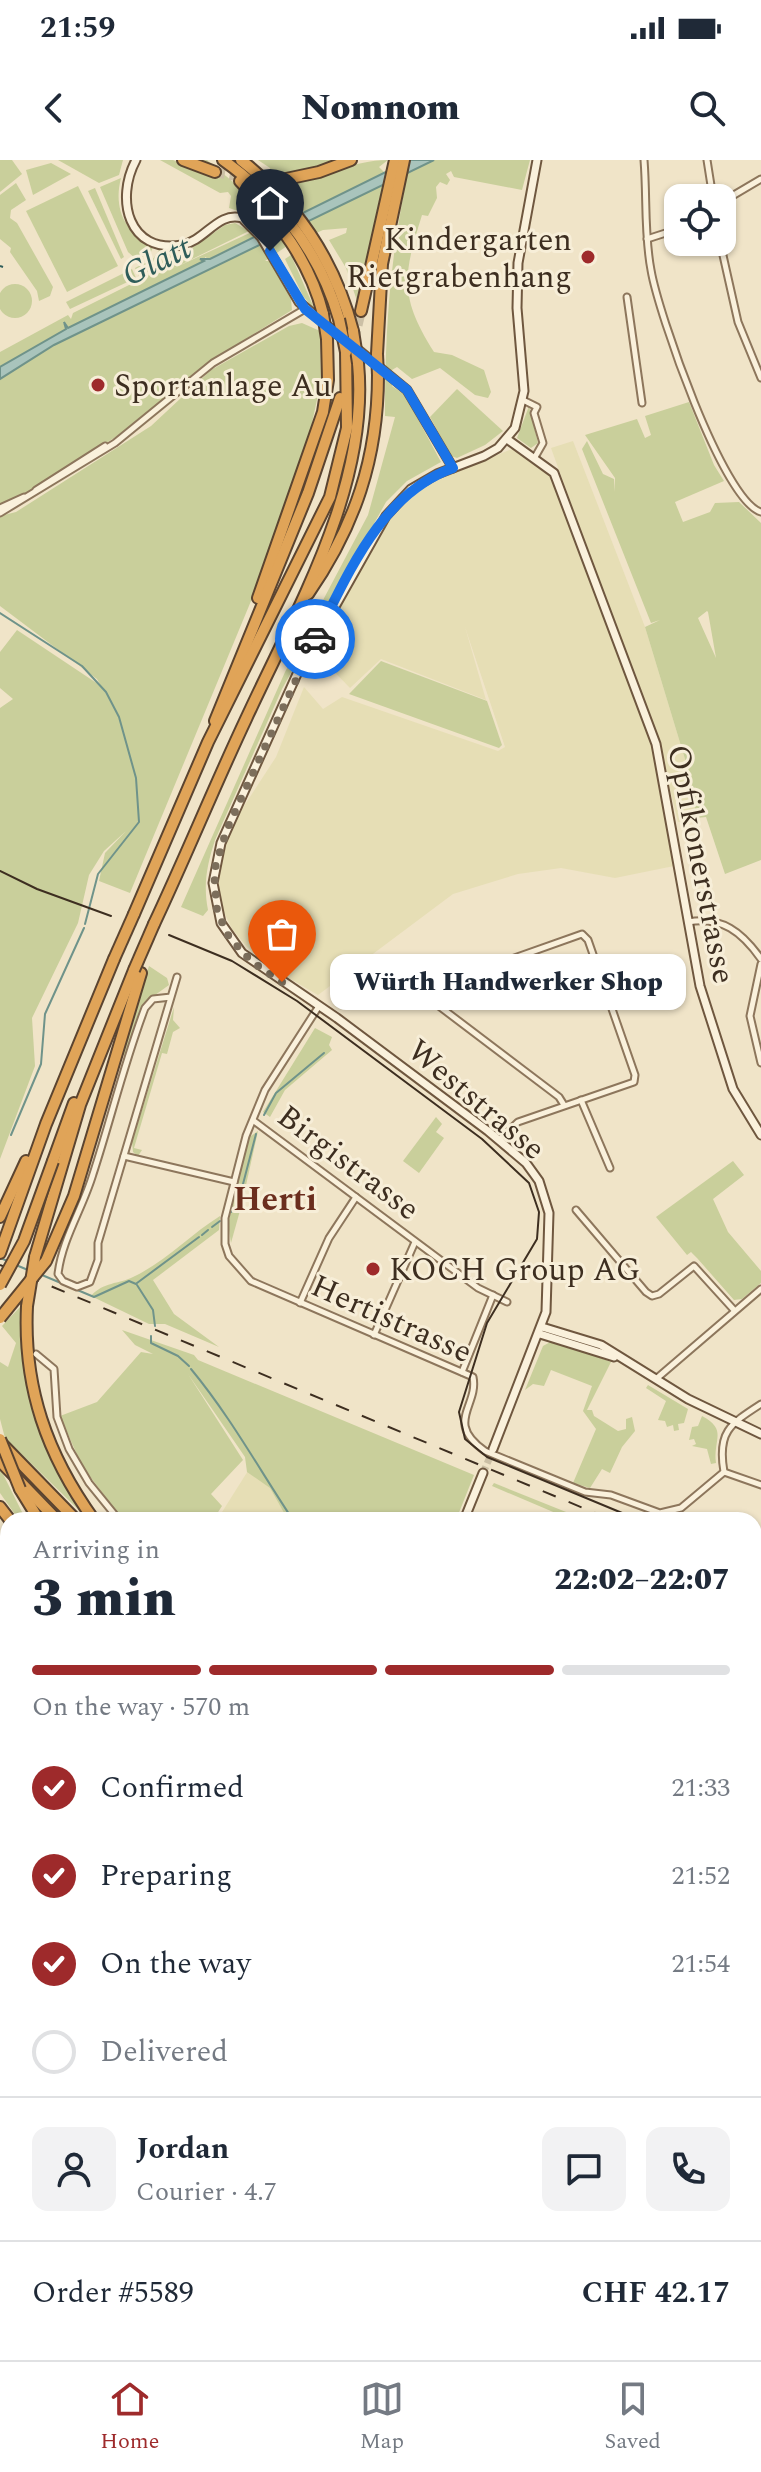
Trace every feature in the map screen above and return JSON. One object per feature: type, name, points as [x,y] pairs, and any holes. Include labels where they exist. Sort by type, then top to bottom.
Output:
[{"type":"highway","points":[[183,160],[215,172]]},
{"type":"highway","points":[[214,160],[275,204]]},
{"type":"highway","points":[[223,160],[275,204]]},
{"type":"highway","points":[[0,1285],[24,1241],[97,1053],[137,971],[174,880],[300,605],[352,464],[359,415],[358,363],[353,331],[336,277],[307,247],[241,160]]},
{"type":"highway","points":[[286,179],[319,172],[351,160]]},
{"type":"highway","points":[[300,605],[336,548],[363,489],[374,442],[380,280],[395,160]]},
{"type":"highway","points":[[361,311],[392,193],[404,160]]},
{"type":"highway","points":[[240,657],[323,412],[328,380],[327,339],[307,247]]},
{"type":"highway","points":[[208,742],[310,542],[335,482],[349,416],[346,352],[339,319],[326,282],[307,247]]},
{"type":"highway","points":[[0,1253],[46,1124],[208,742],[308,493],[340,398]]},
{"type":"highway","points":[[0,1318],[31,1283],[59,1235],[137,971]]},
{"type":"highway","points":[[89,1512],[59,1465],[39,1419],[28,1364],[27,1306],[45,1216],[97,1053]]},
{"type":"highway","points":[[0,1217],[46,1124]]},
{"type":"highway","points":[[0,1441],[20,1489],[34,1512]]},
{"type":"highway","points":[[0,1441],[68,1512]]},
{"type":"highway","points":[[0,1461],[49,1512]]},
{"type":"main road","points":[[136,160],[126,182],[125,206],[132,223],[149,239],[166,245],[186,244],[232,216],[244,219],[270,251],[305,309],[402,384],[453,468]]},
{"type":"main road","points":[[507,439],[515,428],[523,400],[518,262],[537,160]]},
{"type":"main road","name":"Weststrasse","points":[[493,1449],[541,1331],[547,1292],[547,1203],[533,1172],[499,1140],[319,1006],[252,962],[229,937],[214,897],[217,857],[304,660],[374,535],[404,494],[424,480],[484,456],[507,439]]},
{"type":"main road","name":"Opfikonerstrasse","points":[[507,439],[535,457],[556,477],[656,744],[700,986],[729,1079],[739,1103],[761,1135]]},
{"type":"main road","points":[[541,1331],[601,1345],[655,1380],[761,1434]]},
{"type":"main road","points":[[467,1512],[483,1473]]},
{"type":"street","points":[[644,160],[647,239],[659,303],[711,443],[748,505],[761,512]]},
{"type":"street","points":[[707,160],[711,184]]},
{"type":"street","points":[[736,194],[761,179]]},
{"type":"street","points":[[647,239],[664,234]]},
{"type":"street","points":[[723,256],[730,295],[761,378]]},
{"type":"street","points":[[627,297],[642,403]]},
{"type":"street","points":[[0,510],[126,433],[213,363],[305,309]]},
{"type":"street","points":[[523,400],[537,407],[534,413],[543,443],[535,457]]},
{"type":"street","points":[[687,922],[702,919],[725,924],[745,938],[761,962],[750,1016],[761,1063]]},
{"type":"street","points":[[499,1140],[518,1122],[634,1082],[635,1075],[613,1011],[588,940],[582,934],[429,986],[426,994],[559,1097],[564,1105]]},
{"type":"street","points":[[171,997],[153,999],[145,1008],[115,1093],[94,1173],[59,1267],[60,1278],[77,1287],[86,1285],[95,1271],[98,1243],[177,977]]},
{"type":"street","name":"Hertistrasse","points":[[319,1006],[265,1090],[246,1136],[224,1233],[229,1256],[251,1281],[462,1372],[474,1381],[464,1420],[473,1440],[485,1451],[585,1492],[611,1495],[657,1512]]},
{"type":"street","points":[[581,1100],[610,1168]]},
{"type":"street","name":"Birgistrasse","points":[[254,1121],[415,1242],[507,1302]]},
{"type":"street","points":[[124,1156],[234,1182]]},
{"type":"street","points":[[300,1303],[329,1238],[356,1197]]},
{"type":"street","points":[[576,1210],[652,1296],[659,1294],[694,1266],[734,1310]]},
{"type":"street","name":"Birgistrasse","points":[[374,1335],[415,1242]]},
{"type":"street","points":[[655,1380],[761,1289]]},
{"type":"street","points":[[462,1372],[493,1295]]},
{"type":"street","points":[[36,1354],[54,1369],[57,1417],[73,1456],[113,1512]]},
{"type":"street","points":[[761,1404],[733,1422],[722,1446],[724,1472],[761,1485]]},
{"type":"street","name":"Hertistrasse","points":[[664,1512],[681,1508],[724,1472]]},
{"type":"shaded area","points":[[573,441],[645,627],[685,759],[697,818],[678,822],[659,746],[551,448]]},
{"type":"shaded area","points":[[512,449],[550,476],[652,746],[674,866],[615,878],[561,868],[518,874],[453,894],[318,995],[275,970],[247,947],[232,929],[219,902],[219,863],[229,829],[276,757],[304,687],[323,709],[342,697],[498,751],[505,747],[465,627],[486,700],[381,659],[350,688],[313,650],[388,519],[415,493],[439,479]]},
{"type":"shaded area","points":[[251,1466],[270,1488],[284,1512],[222,1512]]},
{"type":"green space","points":[[0,160],[12,160],[22,174],[0,192]]},
{"type":"green space","points":[[58,160],[123,160],[119,175],[99,183]]},
{"type":"green space","points":[[160,160],[173,160],[213,177],[216,168],[194,160],[207,160],[247,195],[264,218],[296,203],[273,178],[270,168],[258,160],[341,160],[287,184],[362,163],[388,160],[379,167],[385,173],[209,259],[205,257],[205,261],[68,328],[63,322],[66,329],[0,367],[0,352],[68,315],[71,319],[73,313],[165,267],[225,225],[235,223],[249,231],[170,270],[258,229],[253,222],[259,218],[229,208],[231,196],[228,192],[220,193]]},
{"type":"green space","points":[[434,160],[530,160],[522,190],[454,177],[451,171],[446,174],[450,180],[447,185],[440,182],[436,187],[437,198],[428,216],[422,215],[408,270],[410,300],[415,316],[434,352],[452,355],[484,370],[491,392],[488,398],[475,395],[440,368],[412,379],[397,367],[392,370],[392,386],[405,395],[441,462],[407,481],[386,502],[282,689],[215,840],[207,875],[208,910],[203,916],[181,907],[285,672],[368,515],[395,417],[385,416],[386,358],[391,276],[404,192],[380,197],[357,301],[346,268],[329,240],[346,233],[347,228],[323,230],[287,246],[265,261],[270,261],[291,299],[292,310],[212,360],[120,434],[39,487],[0,505],[0,379],[54,345]]},
{"type":"green space","points":[[51,163],[71,174],[33,195],[26,170]]},
{"type":"green space","points":[[121,178],[119,200],[124,219],[135,235],[153,247],[150,254],[136,259],[128,252],[100,187]]},
{"type":"green space","points":[[16,183],[26,200],[11,210],[10,218],[17,223],[53,287],[50,296],[39,301],[37,291],[10,252],[11,248],[0,239],[0,195]]},
{"type":"green space","points":[[78,186],[118,266],[67,292],[26,211]]},
{"type":"green space","points":[[95,188],[124,257],[121,259],[88,191]]},
{"type":"green space","points":[[159,250],[178,251],[167,262],[139,276],[135,268],[153,259]]},
{"type":"green space","points":[[291,255],[315,310],[303,296],[285,259]]},
{"type":"green space","points":[[132,269],[136,278],[70,309],[66,302]]},
{"type":"green space","points":[[8,285],[22,285],[31,294],[31,308],[22,317],[8,317],[-1,308],[-1,294]]},
{"type":"green space","points":[[302,323],[320,331],[321,381],[309,437],[251,601],[130,893],[99,881],[105,853],[126,831],[104,851],[89,875],[78,923],[32,1018],[35,1066],[0,1159],[0,708],[13,699],[0,688],[0,652],[17,630],[101,686],[97,679],[0,606],[0,516],[16,512],[151,426],[211,370],[289,326]]},
{"type":"green space","points":[[457,389],[503,431],[485,445],[457,458],[451,456],[430,417]]},
{"type":"green space","points":[[689,402],[714,465],[724,481],[675,502],[683,522],[710,512],[715,503],[739,502],[761,523],[761,860],[725,874],[706,817],[697,818],[685,759],[645,627],[660,620],[651,623],[582,449],[587,441],[603,474],[614,479],[615,492],[615,478],[585,435],[637,419],[645,438],[651,435],[645,416]],"holes":[[[708,612],[716,658],[698,618]]]},
{"type":"green space","points":[[529,406],[538,443],[531,448],[517,438]]},
{"type":"green space","points":[[381,661],[487,701],[502,745],[499,748],[349,694]]},
{"type":"green space","points":[[149,966],[167,978],[169,985],[144,1003],[130,1052],[120,1057]]},
{"type":"green space","points":[[174,1007],[173,1020],[180,1028],[173,1032],[167,1054],[162,1053],[134,1148],[142,1150],[138,1156],[133,1152],[132,1142]]},
{"type":"green space","points":[[315,1028],[332,1037],[329,1045],[332,1050],[285,1090],[270,1117],[263,1112]]},
{"type":"green space","points":[[436,1117],[442,1124],[436,1132],[444,1138],[419,1173],[403,1161]]},
{"type":"green space","points":[[258,1131],[246,1185],[237,1183],[248,1138]]},
{"type":"green space","points":[[733,1161],[744,1175],[713,1199],[728,1232],[761,1271],[761,1283],[742,1299],[734,1300],[691,1252],[687,1255],[656,1217]]},
{"type":"green space","points":[[237,1187],[246,1189],[231,1243],[228,1223]]},
{"type":"green space","points":[[220,1216],[219,1230],[153,1280],[174,1314],[219,1347],[165,1324],[149,1324],[91,1296],[101,1288],[145,1271]]},
{"type":"green space","points":[[21,1306],[25,1365],[36,1416],[56,1465],[83,1512],[5,1438],[0,1419],[0,1362],[8,1367],[16,1343],[2,1326]]},
{"type":"green space","points":[[122,1330],[194,1355],[198,1360],[474,1475],[459,1512],[284,1512],[270,1488],[247,1472],[245,1457],[188,1374],[243,1460],[211,1494],[222,1506],[218,1512],[117,1512],[82,1466],[60,1416],[97,1402],[141,1352],[153,1354],[135,1345]]},
{"type":"green space","points":[[554,1340],[611,1362],[587,1410],[592,1410],[594,1416],[618,1431],[626,1429],[626,1419],[632,1417],[635,1431],[622,1447],[610,1473],[602,1469],[590,1488],[573,1483],[596,1429],[583,1411],[592,1386],[551,1370],[544,1386],[533,1384],[525,1390],[543,1346]]},
{"type":"green space","points":[[648,1385],[688,1409],[684,1423],[678,1424],[679,1430],[674,1431],[673,1425],[667,1427],[665,1421],[658,1420],[666,1401],[646,1388]]},
{"type":"green space","points":[[702,1416],[717,1431],[716,1463],[711,1464],[707,1449],[692,1446],[696,1444],[694,1439],[689,1440],[692,1427],[698,1426]]},
{"type":"green space","points":[[0,1468],[22,1512],[13,1512],[0,1493]]},
{"type":"green space","points":[[494,1483],[566,1512],[553,1512],[492,1486]]},
{"type":"water","points":[[410,160],[434,160],[54,345],[0,379],[0,367],[66,329],[64,322],[68,328],[204,261],[200,259],[210,259]]},
{"type":"waterway","points":[[0,613],[82,666],[106,692],[119,717],[136,778],[139,822],[98,874],[85,924]]},
{"type":"waterway","points":[[11,1135],[41,1064],[45,1014],[84,928]]},
{"type":"waterway","points":[[264,1115],[276,1093],[324,1053]]},
{"type":"waterway","points":[[243,1184],[256,1134]]},
{"type":"waterway","points":[[231,1212],[241,1204],[243,1189]]},
{"type":"waterway","points":[[212,1227],[220,1221]]},
{"type":"waterway","points":[[202,1235],[208,1230]]},
{"type":"waterway","points":[[137,1283],[199,1237]]},
{"type":"waterway","points":[[0,1258],[10,1262]]},
{"type":"waterway","points":[[16,1265],[28,1270]]},
{"type":"waterway","points":[[42,1275],[94,1297],[129,1281],[136,1284]]},
{"type":"waterway","points":[[137,1285],[153,1310],[155,1326]]},
{"type":"waterway","points":[[151,1336],[151,1343],[178,1356],[189,1366]]},
{"type":"waterway","points":[[191,1369],[288,1512]]},
{"type":"tunnel","points":[[215,172],[252,179],[286,179]]},
{"type":"tunnel","points":[[354,340],[361,311]]},
{"type":"tunnel","points":[[483,1473],[493,1450]]},
{"type":"tram line","points":[[0,871],[37,889],[111,916]]},
{"type":"tram line","points":[[169,935],[232,961],[297,1001],[482,1139],[529,1183],[539,1212],[537,1239],[487,1323],[459,1412],[465,1439],[487,1457],[620,1512]]},
{"type":"railway","points":[[0,1265],[593,1512]]},
{"type":"way so far","points":[[282,982],[252,962],[224,930],[214,897],[214,871],[227,829],[315,639]]},
{"type":"place","name":"Kindergarten Rietgrabenhang","points":[[588,257]]},
{"type":"place","name":"Sportanlage Au","points":[[98,385]]},
{"type":"place","name":"Würth Handwerker Shop","points":[[282,982]]},
{"type":"place","name":"KOCH Group AG","points":[[373,1269]]},
{"type":"district","name":"Herti","points":[[275,1198]]},
{"type":"route","points":[[270,251],[287,285],[305,309],[402,384],[422,411],[453,468],[424,480],[404,494],[392,508],[315,639]]},
{"type":"water label","name":"Glatt","points":[[156,260]]}]
